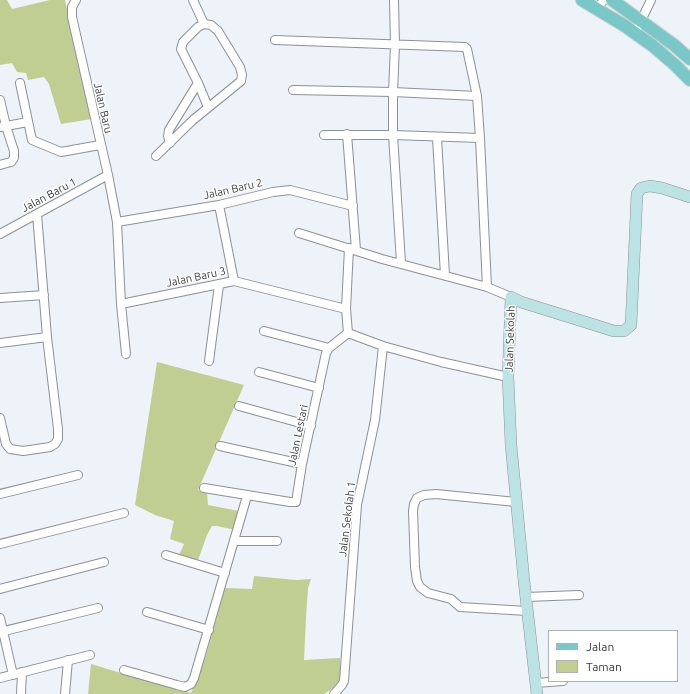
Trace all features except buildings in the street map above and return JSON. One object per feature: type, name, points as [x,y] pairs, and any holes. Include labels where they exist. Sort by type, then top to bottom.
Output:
[{"type":"main road","points":[[612,0],[674,45],[690,59]]},
{"type":"main road","points":[[593,2],[653,46],[690,80]]},
{"type":"main road","points":[[653,46],[650,39],[651,33],[653,32],[660,35]]},
{"type":"street","name":"Jalan Baru","points":[[76,0],[72,7],[72,17],[108,175],[117,222],[121,304],[126,354]]},
{"type":"street","points":[[193,0],[204,24]]},
{"type":"street","points":[[394,0],[395,45],[393,135],[401,263]]},
{"type":"street","points":[[634,33],[642,21],[651,0]]},
{"type":"street","points":[[156,156],[193,120],[241,81],[242,76],[238,64],[218,31],[211,25],[204,24],[198,27],[181,45],[181,49],[208,107]]},
{"type":"street","points":[[275,40],[465,47],[467,49],[477,96],[487,287]]},
{"type":"street","points":[[20,83],[32,140],[61,152],[100,145]]},
{"type":"street","points":[[170,143],[168,136],[169,130],[198,83]]},
{"type":"street","points":[[293,90],[393,92],[477,96]]},
{"type":"street","points":[[0,100],[3,126],[14,151],[14,158],[11,162],[0,165]]},
{"type":"street","points":[[3,126],[28,122]]},
{"type":"street","points":[[324,135],[347,134],[437,138],[480,138]]},
{"type":"street","points":[[347,134],[353,206],[353,249],[346,309],[348,333]]},
{"type":"street","points":[[437,138],[445,275]]},
{"type":"street","name":"Jalan Baru 1","points":[[0,234],[108,175]]},
{"type":"street","name":"Jalan Sekolah","points":[[537,694],[527,611],[511,445],[508,377],[511,297],[521,302],[614,331],[624,330],[630,325],[637,194],[641,188],[650,186],[690,196]]},
{"type":"street","name":"Jalan Baru 2","points":[[117,222],[219,205],[255,195],[290,190],[353,206]]},
{"type":"street","points":[[219,205],[234,280]]},
{"type":"street","points":[[0,418],[6,444],[10,449],[23,451],[50,447],[55,444],[58,439],[47,337],[37,214]]},
{"type":"street","points":[[299,234],[353,249],[382,259],[487,287],[511,297]]},
{"type":"street","name":"Jalan Baru 3","points":[[121,304],[219,285],[234,280],[346,309]]},
{"type":"street","points":[[209,361],[219,285]]},
{"type":"street","points":[[0,298],[44,294]]},
{"type":"street","points":[[264,331],[329,348],[348,333]]},
{"type":"street","points":[[348,333],[383,346],[440,362],[508,377]]},
{"type":"street","points":[[0,343],[47,337]]},
{"type":"street","name":"Jalan Sekolah 1","points":[[334,694],[342,685],[344,680],[358,505],[375,420],[383,346]]},
{"type":"street","name":"Jalan Lestari","points":[[248,496],[295,503],[297,500],[302,464],[326,353],[329,348]]},
{"type":"street","points":[[259,372],[319,388]]},
{"type":"street","points":[[239,406],[311,426]]},
{"type":"street","points":[[220,446],[302,464]]},
{"type":"street","points":[[0,494],[78,475]]},
{"type":"street","points":[[124,670],[185,687],[191,684],[194,678],[248,496],[204,488]]},
{"type":"street","points":[[516,502],[436,494],[424,495],[417,498],[413,511],[415,567],[417,581],[420,587],[428,592],[451,599],[460,606],[527,611]]},
{"type":"street","points":[[0,544],[124,513]]},
{"type":"street","points":[[234,541],[277,542]]},
{"type":"street","points":[[166,555],[225,574]]},
{"type":"street","points":[[0,589],[104,562]]},
{"type":"street","points":[[526,597],[579,595]]},
{"type":"street","points":[[2,632],[98,608]]},
{"type":"street","points":[[147,612],[209,630]]},
{"type":"street","points":[[0,618],[12,675]]},
{"type":"street","points":[[0,678],[90,655]]},
{"type":"street","points":[[65,694],[68,660]]},
{"type":"street","points":[[20,694],[22,672]]},
{"type":"street","points":[[536,683],[550,682]]},
{"type":"green space","points":[[0,0],[7,0],[12,9],[50,0],[65,0],[92,119],[61,124],[49,84],[44,77],[28,80],[26,73],[17,72],[12,63],[0,65]]},
{"type":"green space","points":[[157,362],[244,385],[198,490],[207,493],[208,505],[239,511],[235,530],[212,526],[207,535],[197,563],[179,555],[184,544],[170,539],[174,521],[155,515],[135,505]]},
{"type":"green space","points":[[254,576],[296,580],[311,579],[308,588],[304,660],[340,658],[340,681],[335,687],[324,694],[88,694],[91,664],[191,693],[205,659],[225,588],[252,589]]}]
